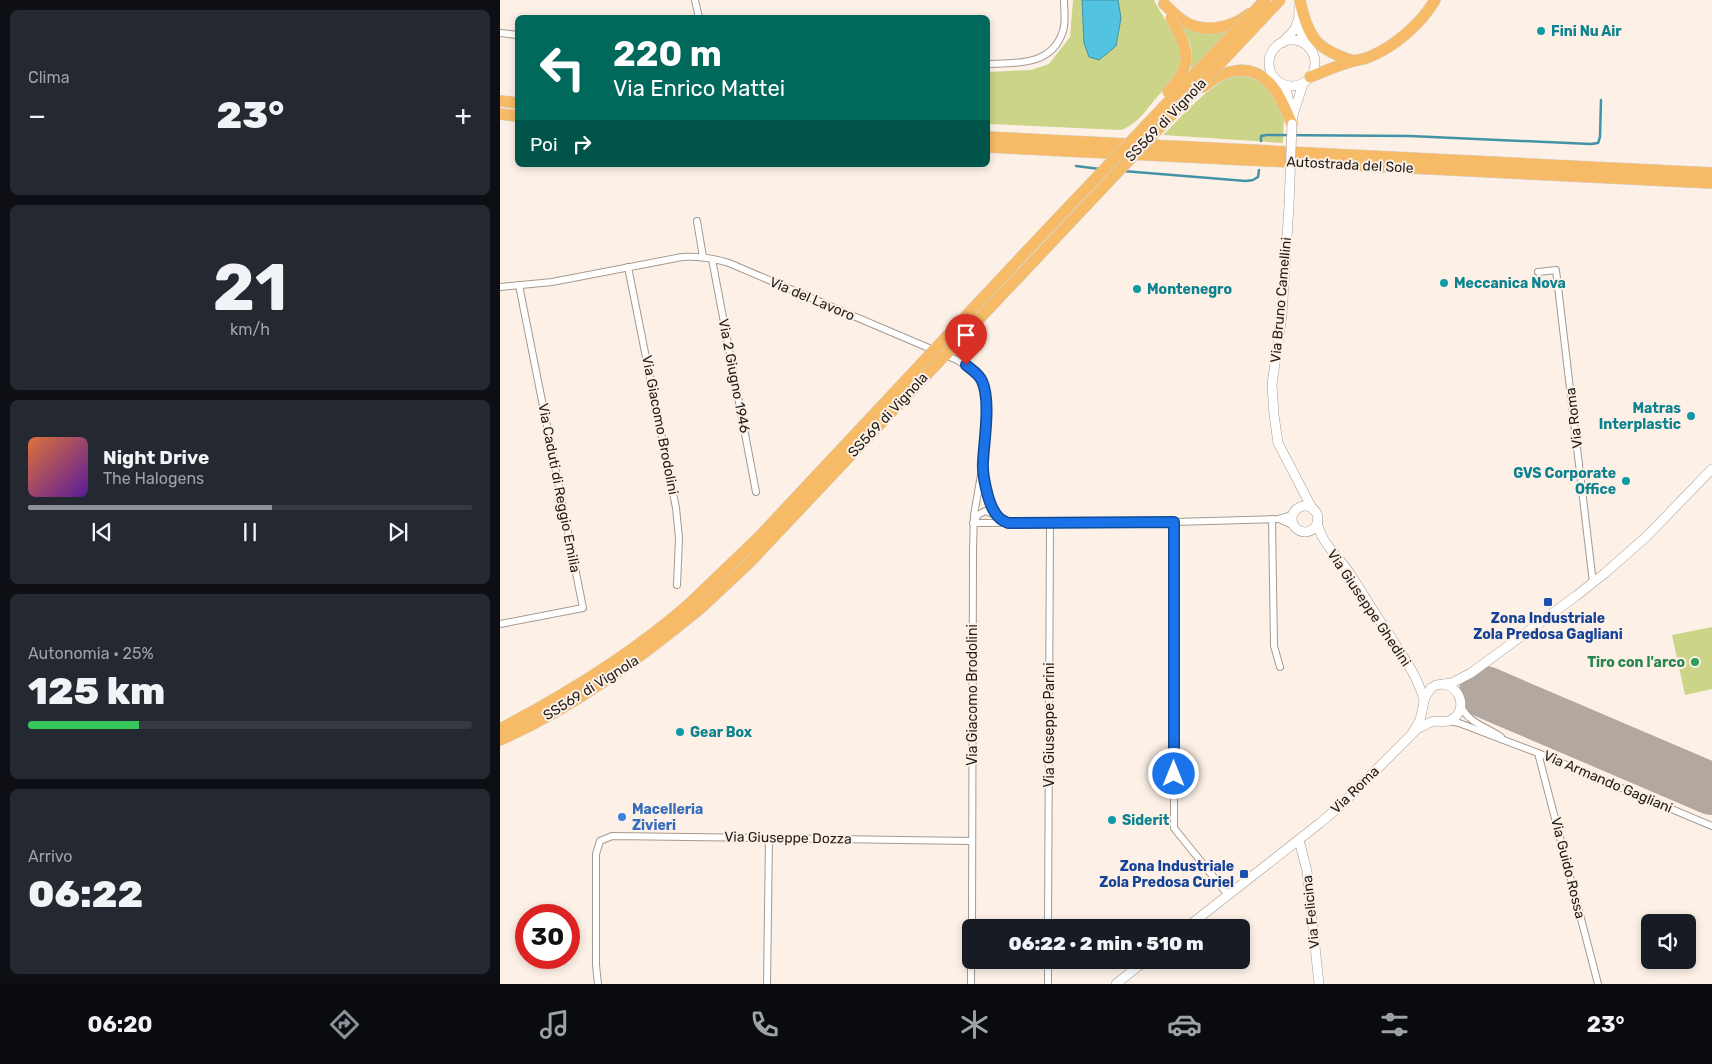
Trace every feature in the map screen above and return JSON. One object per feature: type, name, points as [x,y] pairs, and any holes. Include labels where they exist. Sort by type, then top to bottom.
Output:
[{"type":"highway","name":"SS569 di Vignola","points":[[500,740],[578,699],[624,669],[702,606],[750,562],[1280,0]]},
{"type":"highway","points":[[1307,81],[1375,54],[1397,40],[1423,16],[1435,0]]},
{"type":"highway","points":[[1300,1],[1312,37],[1319,45],[1328,51],[1354,61]]},
{"type":"highway","points":[[1163,2],[1189,24],[1208,28],[1220,28],[1238,21],[1264,2]]},
{"type":"highway","points":[[1098,176],[1184,72],[1186,51],[1163,2]]},
{"type":"highway","name":"SS569 di Vignola","points":[[500,729],[572,690],[621,658],[665,625],[714,582],[765,532],[1098,176],[1264,2]]},
{"type":"highway","points":[[1180,105],[1215,77],[1229,71],[1241,70],[1261,76],[1272,86],[1292,119]]},
{"type":"highway","points":[[500,101],[515,104]]},
{"type":"highway","points":[[500,114],[515,116]]},
{"type":"highway","name":"Autostrada del Sole","points":[[990,137],[1712,173]]},
{"type":"highway","name":"Autostrada del Sole","points":[[990,147],[1712,183]]},
{"type":"street","points":[[695,0],[698,15]]},
{"type":"street","points":[[990,64],[1032,61],[1049,54],[1064,30],[1064,0]]},
{"type":"street","points":[[1300,1],[1295,28],[1273,51],[1269,62],[1275,79],[1285,85],[1294,86],[1307,81]]},
{"type":"street","points":[[1292,119],[1315,63],[1310,49],[1303,38],[1298,20]]},
{"type":"street","points":[[500,33],[515,35]]},
{"type":"street","points":[[1282,43],[1288,41],[1300,42],[1310,49]]},
{"type":"street","points":[[1285,85],[1292,119]]},
{"type":"street","name":"Via Bruno Camellini","points":[[1292,119],[1282,315],[1272,384],[1278,443],[1299,480],[1305,498],[1316,515],[1317,521]]},
{"type":"street","points":[[697,221],[703,257]]},
{"type":"street","name":"Via del Lavoro","points":[[500,287],[552,282],[682,257],[703,257],[728,263],[966,365],[981,379],[986,395],[986,437],[983,464]]},
{"type":"street","name":"Via 2 Giugno 1946","points":[[712,259],[756,492]]},
{"type":"street","name":"Via Giacomo Brodolini","points":[[628,267],[676,508],[679,538],[677,585]]},
{"type":"street","name":"Via Roma","points":[[1538,272],[1556,270],[1593,583]]},
{"type":"street","name":"Via Caduti di Reggio Emilia","points":[[500,624],[583,608],[518,285]]},
{"type":"street","points":[[983,464],[989,499],[994,512],[999,517]]},
{"type":"street","name":"Via Giacomo Brodolini","points":[[972,919],[973,523],[983,464]]},
{"type":"street","name":"Via Roma","points":[[1413,732],[1420,720],[1427,692],[1431,688],[1462,678],[1471,673],[1593,583],[1646,537],[1712,469]]},
{"type":"street","points":[[1294,526],[1292,517],[1300,496],[1299,480]]},
{"type":"street","points":[[973,523],[1174,522],[1275,519],[1289,516],[1303,507],[1313,510]]},
{"type":"street","points":[[973,523],[982,512],[989,512],[1008,523]]},
{"type":"street","points":[[1275,519],[1306,532],[1315,527],[1317,521]]},
{"type":"street","points":[[1275,519],[1274,646],[1280,667]]},
{"type":"street","name":"Via Giuseppe Ghedini","points":[[1317,521],[1323,540],[1348,571],[1415,676],[1424,702]]},
{"type":"street","points":[[1174,522],[1174,828],[1228,895]]},
{"type":"street","name":"Via Giuseppe Parini","points":[[1048,919],[1050,523]]},
{"type":"street","name":"Via Giuseppe Ghedini","points":[[1306,532],[1314,534],[1323,540]]},
{"type":"street","name":"Via Roma","points":[[1458,693],[1461,683],[1471,673]]},
{"type":"street","name":"Via Giuseppe Ghedini","points":[[1415,676],[1422,681],[1442,684]]},
{"type":"street","points":[[1442,684],[1450,686],[1458,693],[1461,704],[1456,716],[1448,721]]},
{"type":"street","points":[[1424,702],[1428,716],[1437,721]]},
{"type":"street","name":"Via Armando Gagliani","points":[[1461,704],[1468,718],[1490,729],[1504,739]]},
{"type":"street","name":"Via Roma","points":[[1197,919],[1297,842],[1340,805],[1413,732],[1423,725],[1437,721],[1448,721]]},
{"type":"street","name":"Via Armando Gagliani","points":[[1448,721],[1504,739],[1712,826]]},
{"type":"street","name":"Via Guido Rossa","points":[[1538,753],[1598,984]]},
{"type":"street","name":"Via Giuseppe Dozza","points":[[598,984],[596,965],[596,854],[600,842],[612,836],[972,841]]},
{"type":"street","points":[[767,984],[769,838]]},
{"type":"street","name":"Via Felicina","points":[[1297,842],[1307,870],[1319,984]]},
{"type":"street","points":[[971,969],[971,984]]},
{"type":"street","points":[[1048,969],[1048,984]]},
{"type":"street","points":[[1116,984],[1135,969]]},
{"type":"green space","points":[[1073,0],[1154,0],[1178,44],[1181,53],[1179,70],[1175,78],[1141,116],[1121,130],[990,124],[990,72],[1031,70],[1049,64],[1070,37]]},
{"type":"green space","points":[[1175,18],[1230,29],[1190,72],[1192,56],[1190,44]]},
{"type":"green space","points":[[1233,75],[1252,76],[1264,81],[1284,113],[1283,143],[1163,135],[1213,87]]},
{"type":"green space","name":"Tiro con l'arco","points":[[1712,627],[1712,689],[1685,695],[1672,635]]},
{"type":"water","points":[[1082,0],[1118,0],[1121,18],[1116,46],[1099,60],[1089,57],[1084,43]]},
{"type":"waterway","points":[[1261,141],[1261,136],[1267,135],[1410,136],[1591,144],[1598,143],[1600,137],[1601,100]]},
{"type":"waterway","points":[[1076,166],[1100,169]]},
{"type":"waterway","points":[[1123,171],[1246,181],[1258,177],[1259,170]]},
{"type":"runway","points":[[1485,692],[1712,789]]},
{"type":"place","name":"Fini Nu Air","points":[[1541,31]]},
{"type":"place","name":"Meccanica Nova","points":[[1444,283]]},
{"type":"place","name":"Montenegro","points":[[1137,289]]},
{"type":"place","name":"Matras Interplastic","points":[[1691,416]]},
{"type":"place","name":"GVS Corporate Office","points":[[1626,481]]},
{"type":"place","name":"Zona Industriale Zola Predosa Gagliani","points":[[1548,602]]},
{"type":"place","name":"Tiro con l'arco","points":[[1695,662]]},
{"type":"place","name":"Gear Box","points":[[680,732]]},
{"type":"place","name":"Macelleria Zivieri","points":[[622,817]]},
{"type":"place","name":"Siderit","points":[[1112,820]]},
{"type":"place","name":"Zona Industriale Zola Predosa Curiel","points":[[1244,874]]},
{"type":"route","points":[[966,365],[981,379],[986,395],[986,437],[983,464],[989,499],[994,512],[1001,519],[1008,523],[1174,522],[1174,774]]}]
